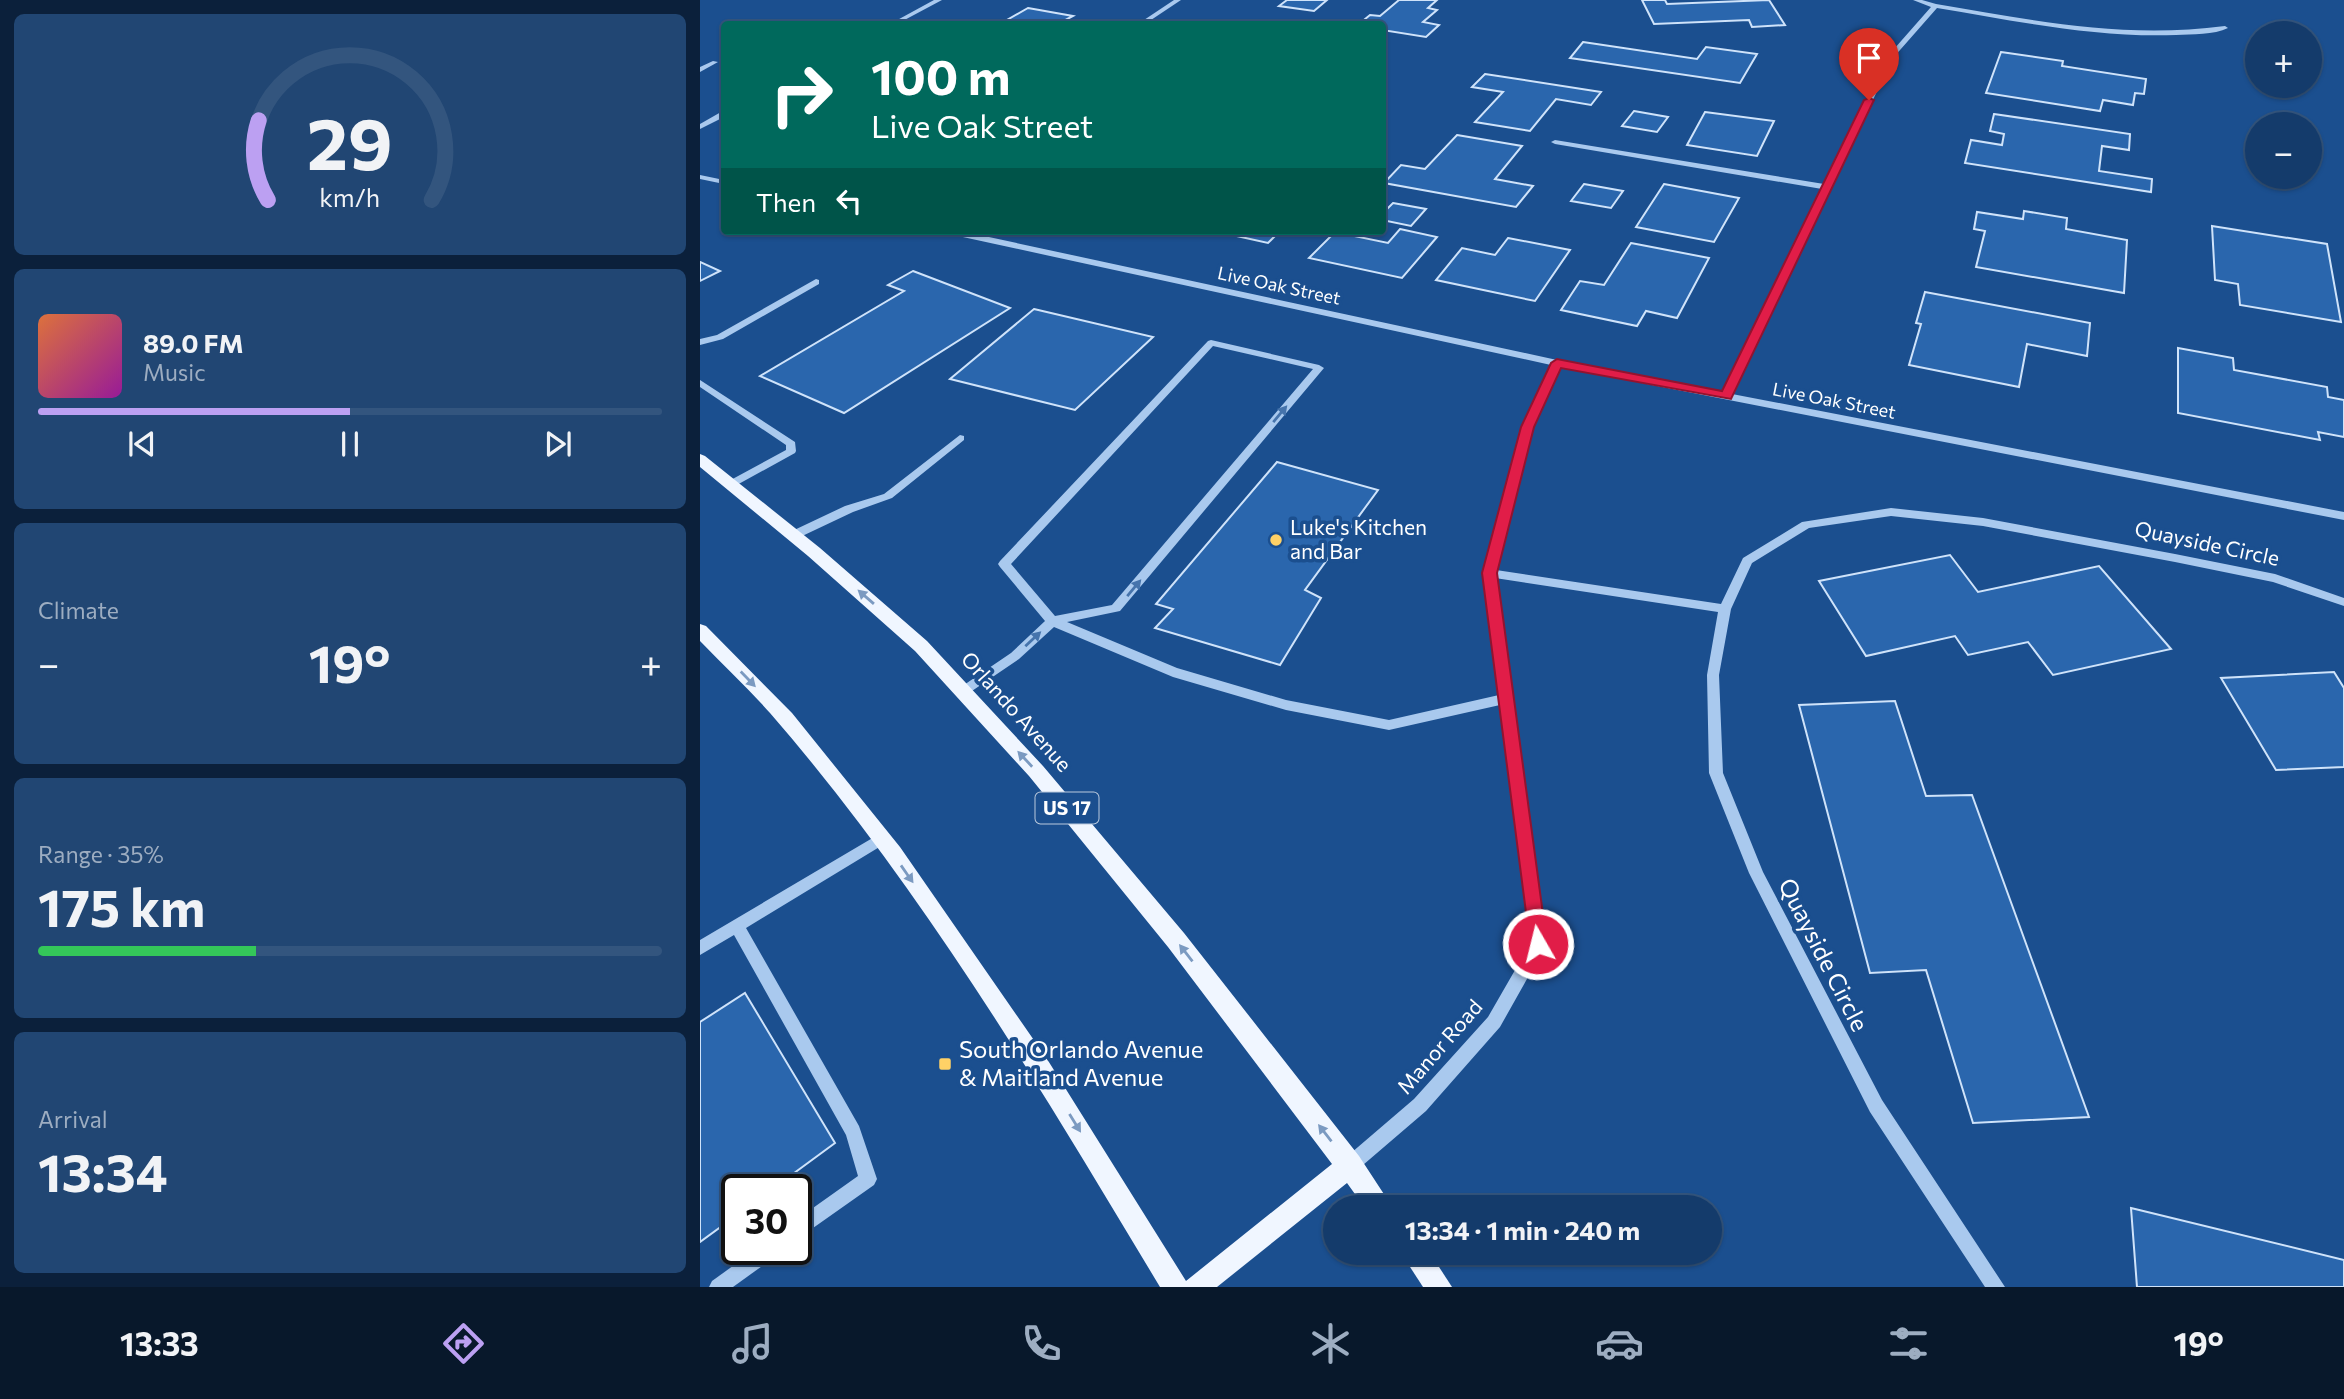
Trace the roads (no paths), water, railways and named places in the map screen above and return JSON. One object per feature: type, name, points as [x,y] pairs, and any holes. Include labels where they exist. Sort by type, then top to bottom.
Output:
[{"type":"main road","name":"Orlando Avenue","points":[[700,459],[794,535],[921,646],[1036,771],[1176,940],[1371,1195]]},
{"type":"main road","points":[[700,630],[785,717],[881,839],[1017,1029],[1175,1287]]},
{"type":"main road","points":[[1196,1287],[1350,1166]]},
{"type":"main road","points":[[1423,1265],[1439,1287]]},
{"type":"street","points":[[899,21],[939,0]]},
{"type":"street","points":[[1146,21],[1178,0]]},
{"type":"street","points":[[1916,0],[1936,6],[2112,34],[2173,35],[2225,28]]},
{"type":"street","points":[[1726,396],[1890,57],[1936,6]]},
{"type":"street","points":[[700,60],[715,62],[700,70]]},
{"type":"street","points":[[700,127],[721,116]]},
{"type":"street","points":[[1555,142],[1827,187]]},
{"type":"street","points":[[700,177],[721,181]]},
{"type":"street","name":"Live Oak Street","points":[[967,235],[1557,363],[2344,516]]},
{"type":"street","points":[[700,342],[720,337],[816,282]]},
{"type":"street","points":[[962,692],[1015,656],[1052,621],[1116,608],[1319,368],[1211,343],[1004,564],[1052,621],[1173,672],[1286,705],[1389,725],[1504,699]]},
{"type":"street","name":"Manor Road","points":[[1350,1166],[1420,1105],[1494,1022],[1538,944],[1489,573],[1528,427],[1557,363]]},
{"type":"street","points":[[700,383],[790,444],[791,451],[731,484]]},
{"type":"street","points":[[794,535],[849,509],[888,496],[960,438]]},
{"type":"street","name":"Quayside Circle","points":[[1725,609],[1747,561],[1806,524],[1891,512],[1983,522],[2175,558],[2274,579],[2344,602]]},
{"type":"street","points":[[1489,573],[1725,609]]},
{"type":"street","points":[[700,948],[881,839]]},
{"type":"street","points":[[737,926],[853,1132],[868,1179],[812,1219]]},
{"type":"street","points":[[718,1287],[749,1265]]},
{"type":"lane","name":"Quayside Circle","points":[[1725,609],[1713,675],[1716,774],[1756,873],[1876,1106],[1996,1287]]},
{"type":"place","name":"Luke's Kitchen and Bar","points":[[1276,540]]},
{"type":"place","name":"South Orlando Avenue & Maitland Avenue","points":[[945,1064]]}]
